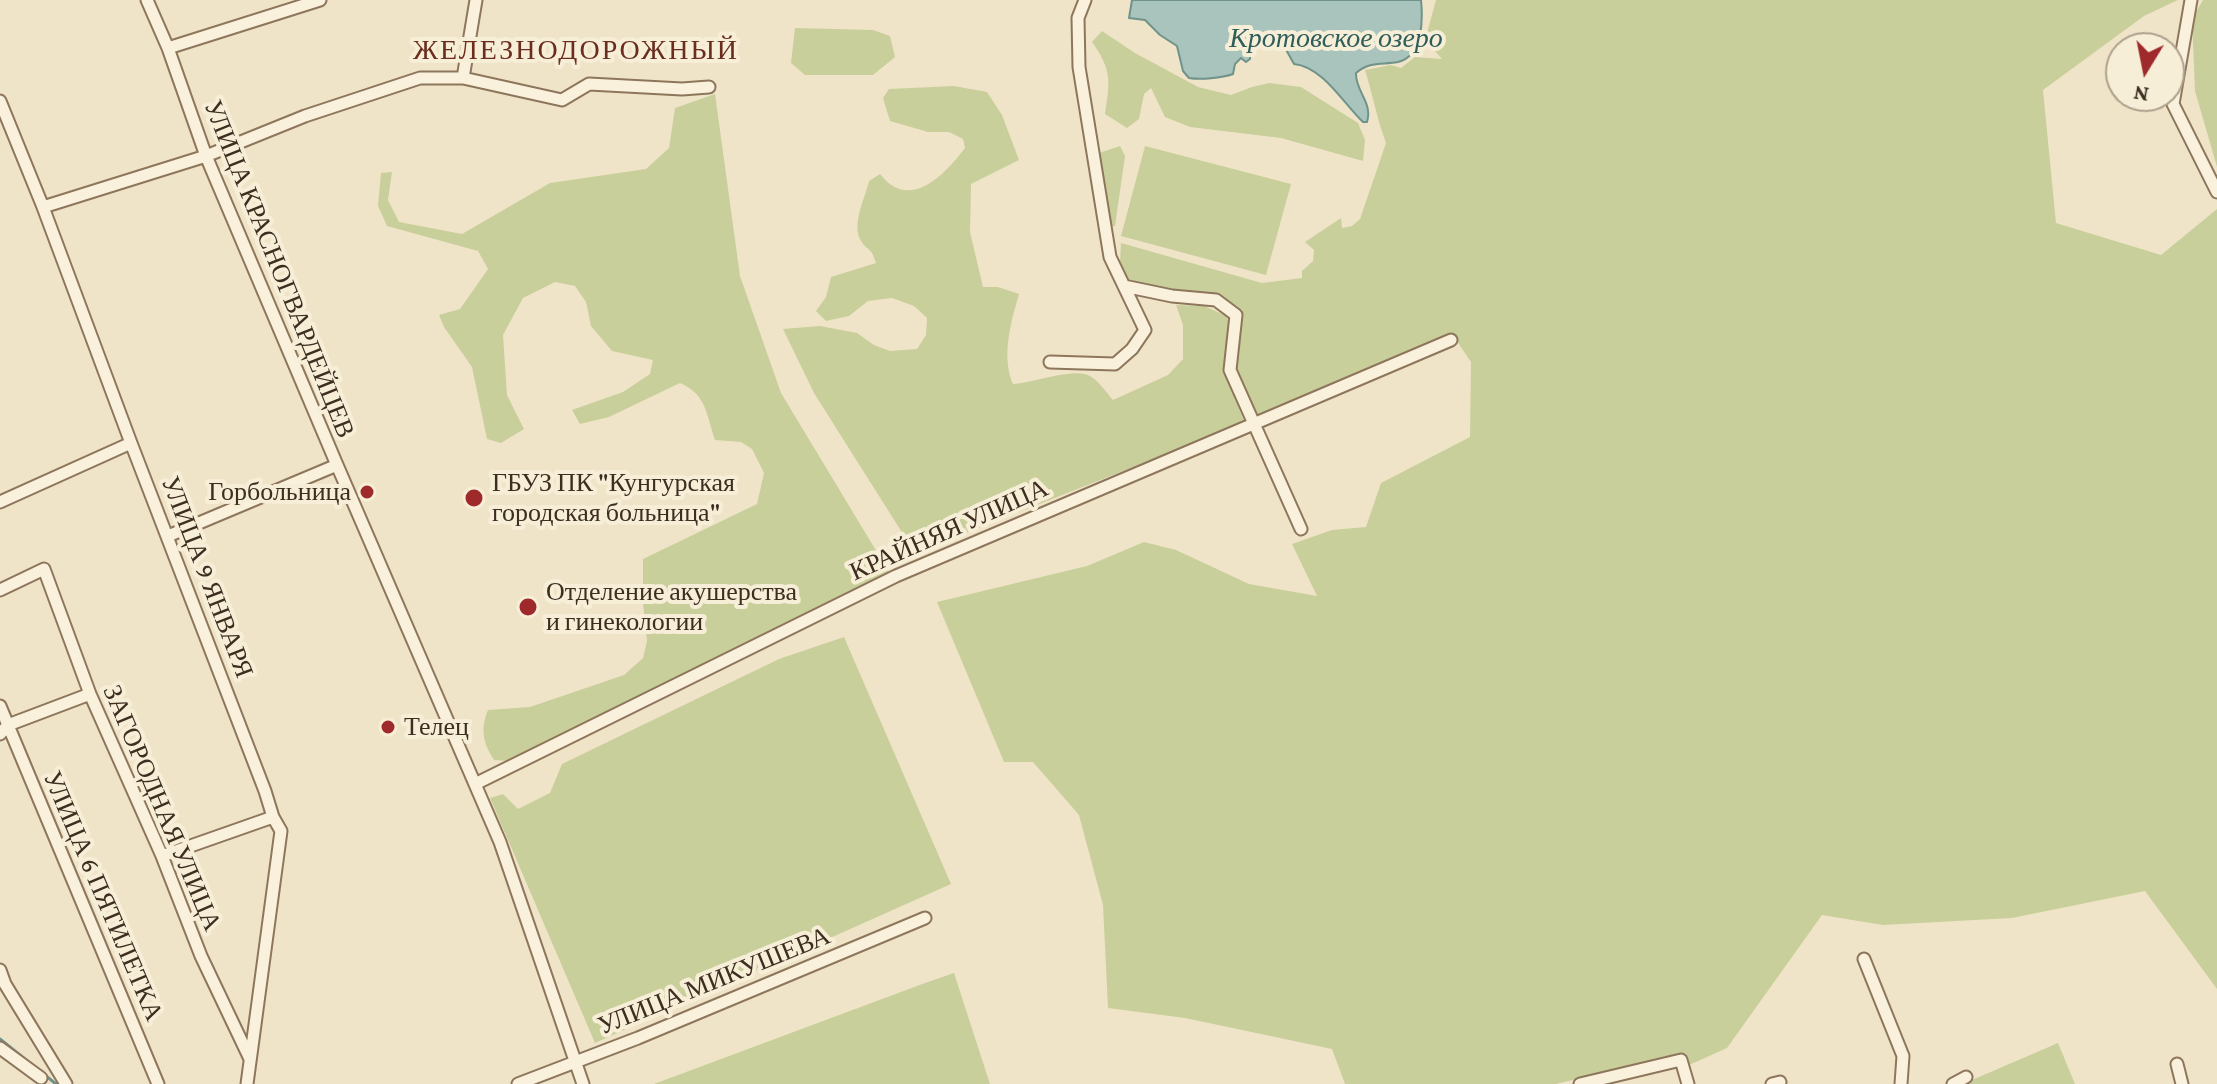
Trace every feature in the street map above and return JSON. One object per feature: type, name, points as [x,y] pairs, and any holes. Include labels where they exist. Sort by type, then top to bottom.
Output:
[{"type":"street","name":"УЛИЦА КРАСНОГВАРДЕЙЦЕВ","points":[[147,0],[168,48],[206,156],[500,842],[583,1084]]},
{"type":"street","points":[[168,48],[320,0]]},
{"type":"street","points":[[463,78],[476,0]]},
{"type":"street","points":[[1050,362],[1115,364],[1132,349],[1145,330],[1110,257],[1079,67],[1078,18],[1085,0]]},
{"type":"street","points":[[2191,0],[2173,104],[2217,192]]},
{"type":"street","points":[[43,207],[206,156],[305,116],[420,78],[463,78],[562,100],[589,84],[682,89],[709,87]]},
{"type":"street","name":"УЛИЦА 9 ЯНВАРЯ","points":[[0,101],[43,207],[273,817],[281,831],[247,1084]]},
{"type":"street","points":[[1124,286],[1172,296],[1216,300],[1236,315],[1230,370],[1301,529]]},
{"type":"street","name":"КРАЙНЯЯ УЛИЦА","points":[[475,784],[896,576],[1451,340]]},
{"type":"street","points":[[0,502],[131,443]]},
{"type":"street","points":[[168,536],[337,465]]},
{"type":"street","name":"ЗАГОРОДНАЯ УЛИЦА","points":[[0,590],[44,569],[90,694],[162,856],[201,956],[251,1060]]},
{"type":"street","points":[[4,730],[90,694]]},
{"type":"street","name":"УЛИЦА 6 ПЯТИЛЕТКА","points":[[0,706],[4,730],[158,1084]]},
{"type":"street","points":[[162,856],[273,817]]},
{"type":"street","name":"УЛИЦА МИКУШЕВА","points":[[518,1084],[638,1038],[925,918]]},
{"type":"street","points":[[1864,959],[1903,1056],[1901,1084]]},
{"type":"street","points":[[0,970],[5,984],[66,1084]]},
{"type":"street","points":[[0,1048],[41,1078]]},
{"type":"street","points":[[1580,1084],[1681,1060],[1688,1084]]},
{"type":"street","points":[[2177,1064],[2182,1084]]},
{"type":"street","points":[[1953,1084],[1966,1077]]},
{"type":"green space","points":[[1436,0],[2178,0],[2144,16],[2122,32],[2105,32],[2105,45],[2043,90],[2056,223],[2161,255],[2217,209],[2217,989],[2145,891],[2012,918],[1883,925],[1822,915],[1727,1048],[1687,1066],[1678,1055],[1556,1084],[1345,1084],[1332,1049],[1185,1018],[1108,1008],[1103,905],[1079,815],[1033,762],[1004,762],[937,602],[1087,566],[1144,542],[1176,550],[1249,584],[1317,596],[1292,544],[1332,530],[1366,527],[1381,483],[1470,437],[1471,362],[1452,334],[1258,419],[1235,369],[1241,313],[1218,296],[1163,289],[1128,279],[1120,263],[1121,243],[1262,283],[1302,278],[1302,271],[1313,261],[1314,250],[1305,242],[1341,218],[1342,228],[1352,226],[1360,219],[1386,143],[1365,70],[1391,65],[1401,68],[1415,57],[1442,59],[1425,40]]},
{"type":"green space","points":[[2203,0],[2217,0],[2217,167],[2195,91],[2192,19]]},
{"type":"green space","points":[[795,28],[873,30],[890,36],[895,57],[873,75],[805,75],[791,63]]},
{"type":"green space","points":[[1102,31],[1198,87],[1231,95],[1269,83],[1301,87],[1358,123],[1365,140],[1363,161],[1281,138],[1190,127],[1165,117],[1151,88],[1144,94],[1139,119],[1127,128],[1105,114],[1108,76],[1092,42]]},
{"type":"green space","points":[[954,86],[987,92],[1002,115],[1019,160],[971,184],[970,232],[983,287],[998,287],[1019,294],[1010,327],[1008,351],[1013,384],[1064,374],[1083,374],[1096,381],[1113,400],[1168,375],[1183,359],[1183,325],[1176,305],[1204,306],[1227,316],[1230,331],[1223,370],[1245,423],[915,553],[814,393],[783,329],[820,326],[857,333],[890,351],[917,349],[926,335],[927,318],[914,306],[892,298],[868,301],[849,316],[826,321],[816,311],[826,297],[831,277],[876,263],[871,251],[861,241],[857,227],[869,181],[880,174],[891,185],[903,190],[915,190],[938,177],[965,148],[963,139],[949,132],[928,132],[890,121],[883,98],[889,89]]},
{"type":"green space","points":[[715,94],[740,276],[781,393],[889,572],[508,761],[494,760],[484,736],[488,710],[530,707],[624,675],[643,658],[647,641],[643,559],[757,504],[764,473],[752,449],[741,442],[715,440],[701,399],[680,383],[609,417],[580,424],[572,410],[623,392],[650,374],[653,360],[612,351],[591,326],[586,302],[575,286],[555,282],[523,298],[503,335],[507,395],[524,429],[501,443],[487,439],[472,367],[439,315],[460,309],[488,269],[478,251],[387,226],[378,206],[381,173],[392,172],[388,200],[399,222],[462,234],[550,183],[646,169],[669,148],[675,108]]},
{"type":"green space","points":[[1120,146],[1125,156],[1115,226],[1109,227],[1099,153]]},
{"type":"green space","points":[[1145,146],[1291,184],[1266,275],[1121,236]]},
{"type":"green space","points":[[844,637],[951,884],[595,1043],[490,798],[503,794],[518,809],[550,793],[562,764],[779,659]]},
{"type":"green space","points":[[954,973],[990,1084],[654,1084],[925,983]]},
{"type":"green space","points":[[2058,1043],[2075,1084],[1965,1083]]},
{"type":"water","name":"Кротовское озеро","points":[[1132,0],[1421,0],[1422,17],[1420,36],[1412,53],[1398,62],[1371,65],[1356,73],[1368,108],[1367,122],[1363,122],[1332,87],[1314,72],[1294,64],[1284,46],[1270,39],[1261,41],[1250,51],[1250,59],[1246,62],[1241,58],[1235,64],[1233,74],[1189,78],[1183,71],[1177,46],[1145,20],[1129,18]]},
{"type":"waterway","points":[[0,1039],[56,1084]]},
{"type":"place","name":"Горбольница","points":[[367,492]]},
{"type":"place","name":"ГБУЗ ПК \"Кунгурская городская больница\"","points":[[474,498]]},
{"type":"place","name":"Отделение акушерства и гинекологии","points":[[528,607]]},
{"type":"place","name":"Телец","points":[[388,727]]},
{"type":"district","name":"ЖЕЛЕЗНОДОРОЖНЫЙ","points":[[576,50]]}]
